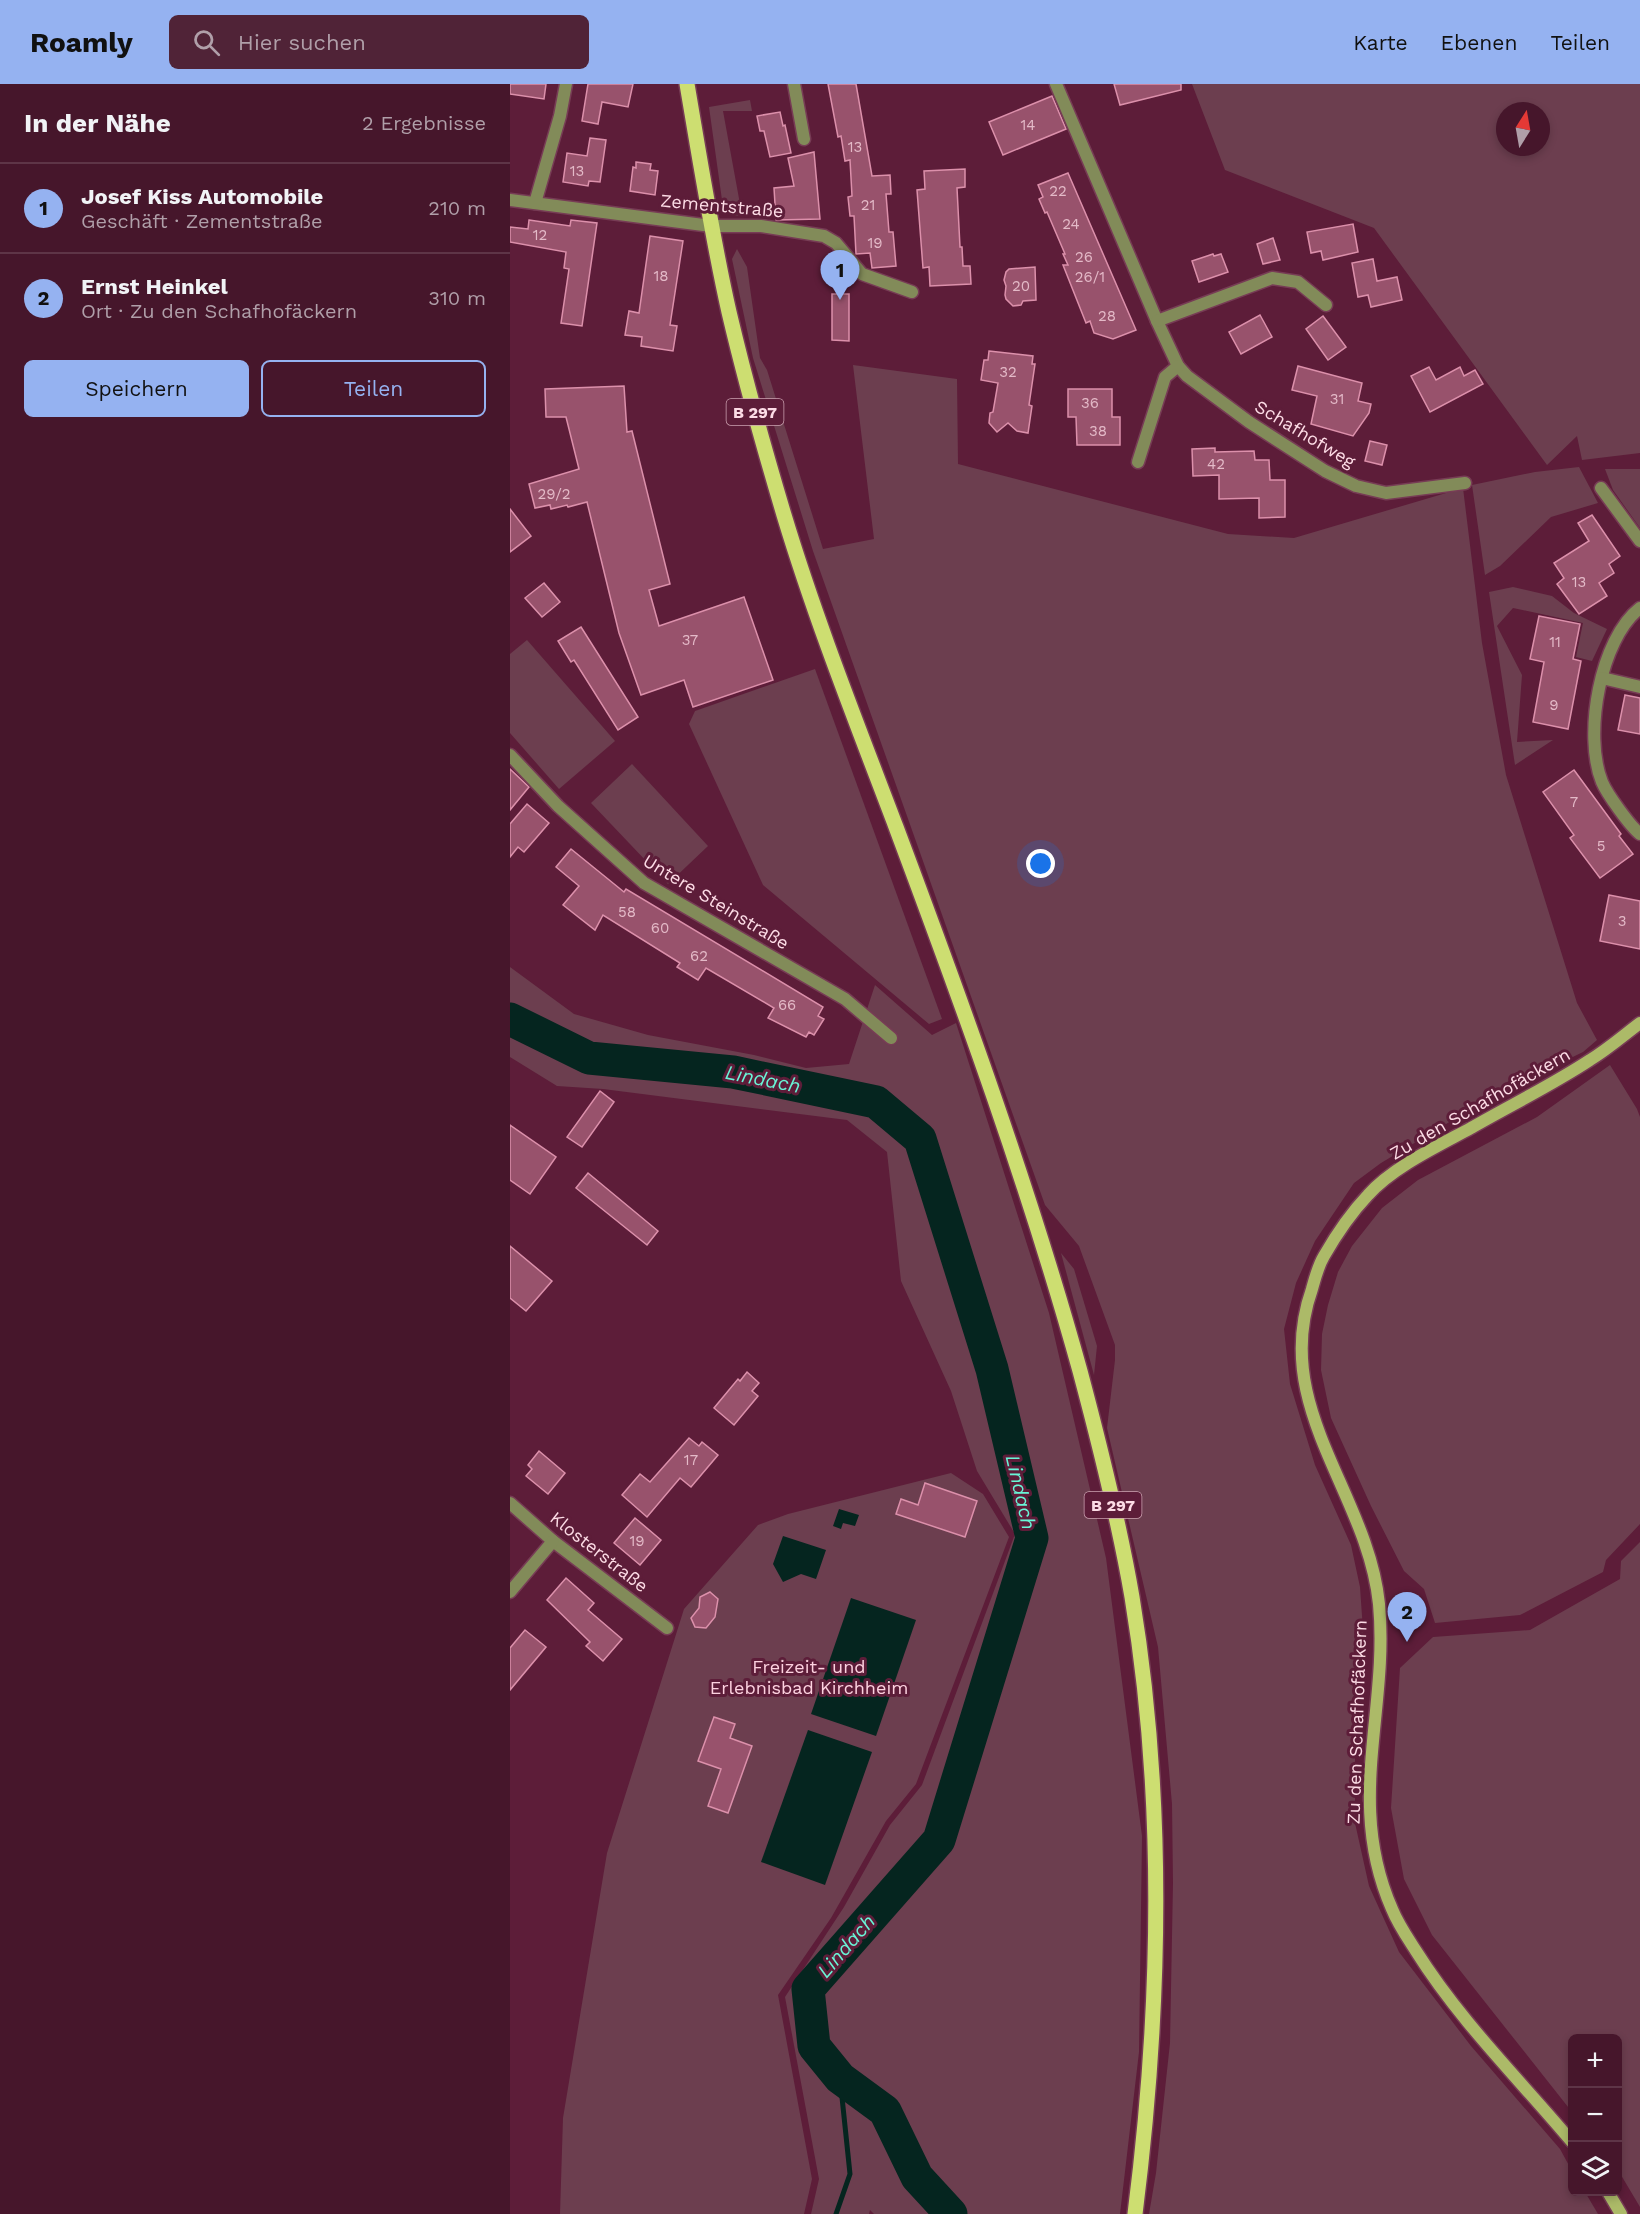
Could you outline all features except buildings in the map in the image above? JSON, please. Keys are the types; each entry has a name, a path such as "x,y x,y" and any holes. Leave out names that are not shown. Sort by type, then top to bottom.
{"main road":[{"name":"B 297","path":"687,84 711,226 743,369 784,516 842,684 966,1018 1036,1221 1092,1414 1114,1511 1135,1619 1149,1721 1155,1802 1154,2031 1136,2214"}],"street":[{"path":"535,203 560,116 566,84"},
{"path":"794,84 804,139"},
{"name":"Schafhofweg","path":"1056,84 1157,321 1178,366 1187,376 1249,422 1325,471 1356,486 1386,492 1465,483"},
{"name":"Zementstraße","path":"510,200 711,226 761,226 824,236 836,243 862,274 912,292"},
{"path":"1157,321 1272,278 1298,282 1326,306"},
{"path":"1138,462 1165,377 1178,366"},
{"path":"1601,488 1640,541"},
{"path":"1640,608 1630,616 1615,641 1602,678 1597,705 1595,757 1602,783 1640,834"},
{"path":"1602,678 1640,687"},
{"name":"Untere Steinstraße","path":"510,755 558,806 644,883 845,999 891,1038"},
{"name":"Zu den Schafhofäckern","path":"1568,2137 1471,2028 1429,1972 1392,1912 1381,1880 1372,1847 1368,1804 1380,1661 1378,1604 1372,1565 1311,1413 1303,1371 1302,1334 1305,1313 1322,1259 1369,1193 1407,1164 1591,1060 1640,1023"},
{"name":"Klosterstraße","path":"510,1503 553,1541 667,1628"},
{"path":"510,1592 553,1541"},
{"path":"1610,2196 1621,2214"}],"green space":[{"path":"1192,84 1640,84 1640,453 1582,460 1577,436 1547,465 1374,228 1225,170"},
{"path":"750,100 752,111 723,111 740,204 748,214 746,217 727,214 722,200 709,107"},
{"path":"737,249 747,267 760,358 767,370 823,549 874,539 853,365 957,379 958,464 1228,534 1294,538 1463,488 1482,643 1506,775 1577,1003 1597,1040 1583,1052 1491,1097 1381,1163 1354,1183 1315,1241 1296,1283 1284,1329 1290,1384 1315,1465 1351,1545 1360,1587 1365,1659 1355,1735 1355,1823 1369,1886 1399,1952 1471,2046 1560,2149 1568,2164 1568,2196 1587,2196 1598,2214 1149,2214 1156,2173 1170,2043 1172,1804 1158,1647 1107,1428 1115,1345 1079,1246 1045,1205 813,551 753,358 732,259"},
{"path":"1579,467 1598,503 1551,517 1500,566 1485,575 1472,485 1535,472"},
{"path":"1605,469 1640,469 1640,528 1613,490"},
{"path":"1513,587 1552,596 1574,613 1607,629 1592,661 1576,657 1583,623 1513,608 1497,626 1522,675 1517,742 1553,740 1515,765 1489,592"},
{"path":"527,640 615,741 559,789 510,733 510,654"},
{"path":"815,669 942,1019 929,1024 763,885 689,724 695,711"},
{"path":"632,764 708,846 668,884 591,803"},
{"path":"510,967 574,1014 648,1035 754,1055 806,1068 849,1064 875,985 932,1035 956,1023 1049,1313 1106,1558 1142,1836 1139,2052 1120,2214 874,2214 870,2210 869,2214 811,2214 819,2179 785,1997 844,1907 890,1825 922,1785 1015,1534 977,1471 951,1391 901,1281 887,1152 847,1120 603,1089 557,1086 510,1057"},
{"path":"1610,1065 1640,1117 1640,1524 1606,1560 1603,1572 1520,1615 1435,1623 1424,1589 1404,1571 1331,1418 1321,1370 1322,1334 1338,1272 1352,1246 1382,1208 1418,1180 1537,1117"},
{"path":"1061,1253 1074,1269 1097,1346 1094,1375"},
{"name":"Freizeit- und Erlebnisbad Kirchheim","path":"951,1473 983,1494 1009,1537 916,1784 886,1821 831,1918 778,1995 812,2179 804,2214 560,2214 563,2118 607,1853 684,1609 758,1525 788,1514"},
{"path":"1640,1542 1640,2207 1622,2177 1622,2034 1568,2034 1568,2107 1432,1935 1404,1879 1391,1808 1400,1668 1433,1637 1530,1630 1620,1579 1621,1561"}],"shaded area":[{"path":"839,1509 859,1515 855,1526 843,1523 841,1529 833,1526"},
{"path":"783,1536 826,1550 816,1579 801,1574 783,1582 773,1564"},
{"path":"851,1598 916,1620 876,1736 811,1714"},
{"path":"808,1730 872,1752 825,1885 761,1862"}],"waterway":[{"name":"Lindach","path":"510,1019 589,1058 733,1072 876,1102 920,1139 992,1369 1032,1538 939,1840 808,1989 814,2046 840,2078 885,2111 917,2177 951,2214"},
{"path":"836,2214 850,2174 840,2078"}],"place":[{"name":"Josef Kiss Automobile","path":"840,300"},
{"name":"Ernst Heinkel","path":"1407,1642"}]}
